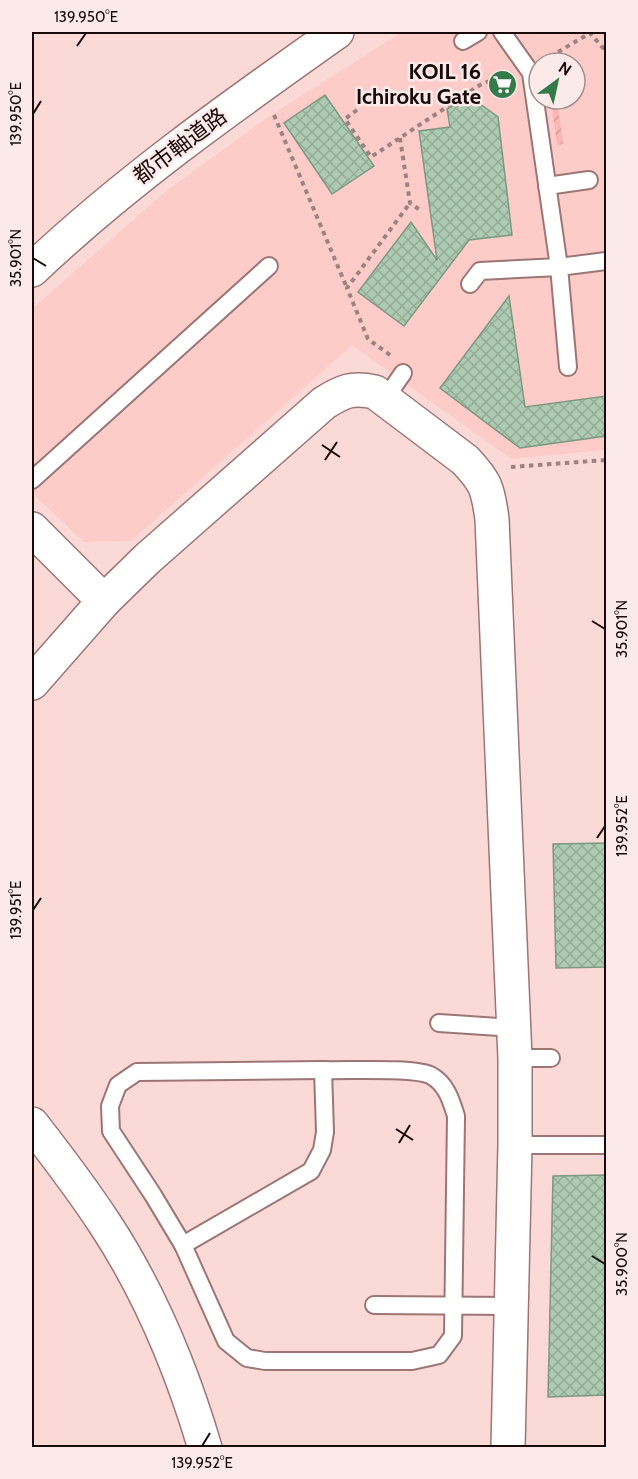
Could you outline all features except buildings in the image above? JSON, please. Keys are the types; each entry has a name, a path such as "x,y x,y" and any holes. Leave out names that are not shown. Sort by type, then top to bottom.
{"street":[{"name":"都市軸道路","path":"32,270 71,232 179,144 337,32"},
{"path":"32,683 104,601 147,559 324,403 340,393 357,388 375,392 394,386 478,473 488,489 492,519 515,1043 508,1448"},
{"path":"32,528 104,601"},
{"path":"32,1124 105,1225 138,1282 167,1342 197,1420 205,1448"}],"lane":[{"path":"463,41 478,32"},
{"path":"502,32 531,74 559,267 568,367"},
{"path":"547,186 589,180"},
{"path":"470,284 480,271 559,267 606,261"},
{"path":"32,480 269,266"},
{"path":"439,1023 515,1043 551,1058"},
{"path":"183,1245 311,1172 322,1150 325,1132 323,1070"},
{"path":"410,1071 430,1075 449,1093 456,1116 453,1336 439,1355 412,1361 266,1361 247,1358 226,1341 183,1245 111,1131 110,1106 118,1085 137,1072 410,1071"},
{"path":"515,1145 606,1145"},
{"path":"374,1305 511,1306"}],"path":[{"path":"560,51 591,32 603,48 606,48"},
{"path":"357,110 345,118 371,157 480,85 499,77"},
{"path":"278,123 368,339 390,355"},
{"path":"347,288 410,203 400,138"},
{"path":"410,203 420,210"},
{"path":"505,467 606,460"}],"shaded area":[{"path":"402,32 606,32 606,450 511,459 352,345 131,541 84,542 32,493 32,309 165,192 268,117"},
{"path":"553,111 559,111 563,144 557,145"}],"place":[{"name":"KOIL 16 Ichiroku Gate","path":"502,84"}]}
